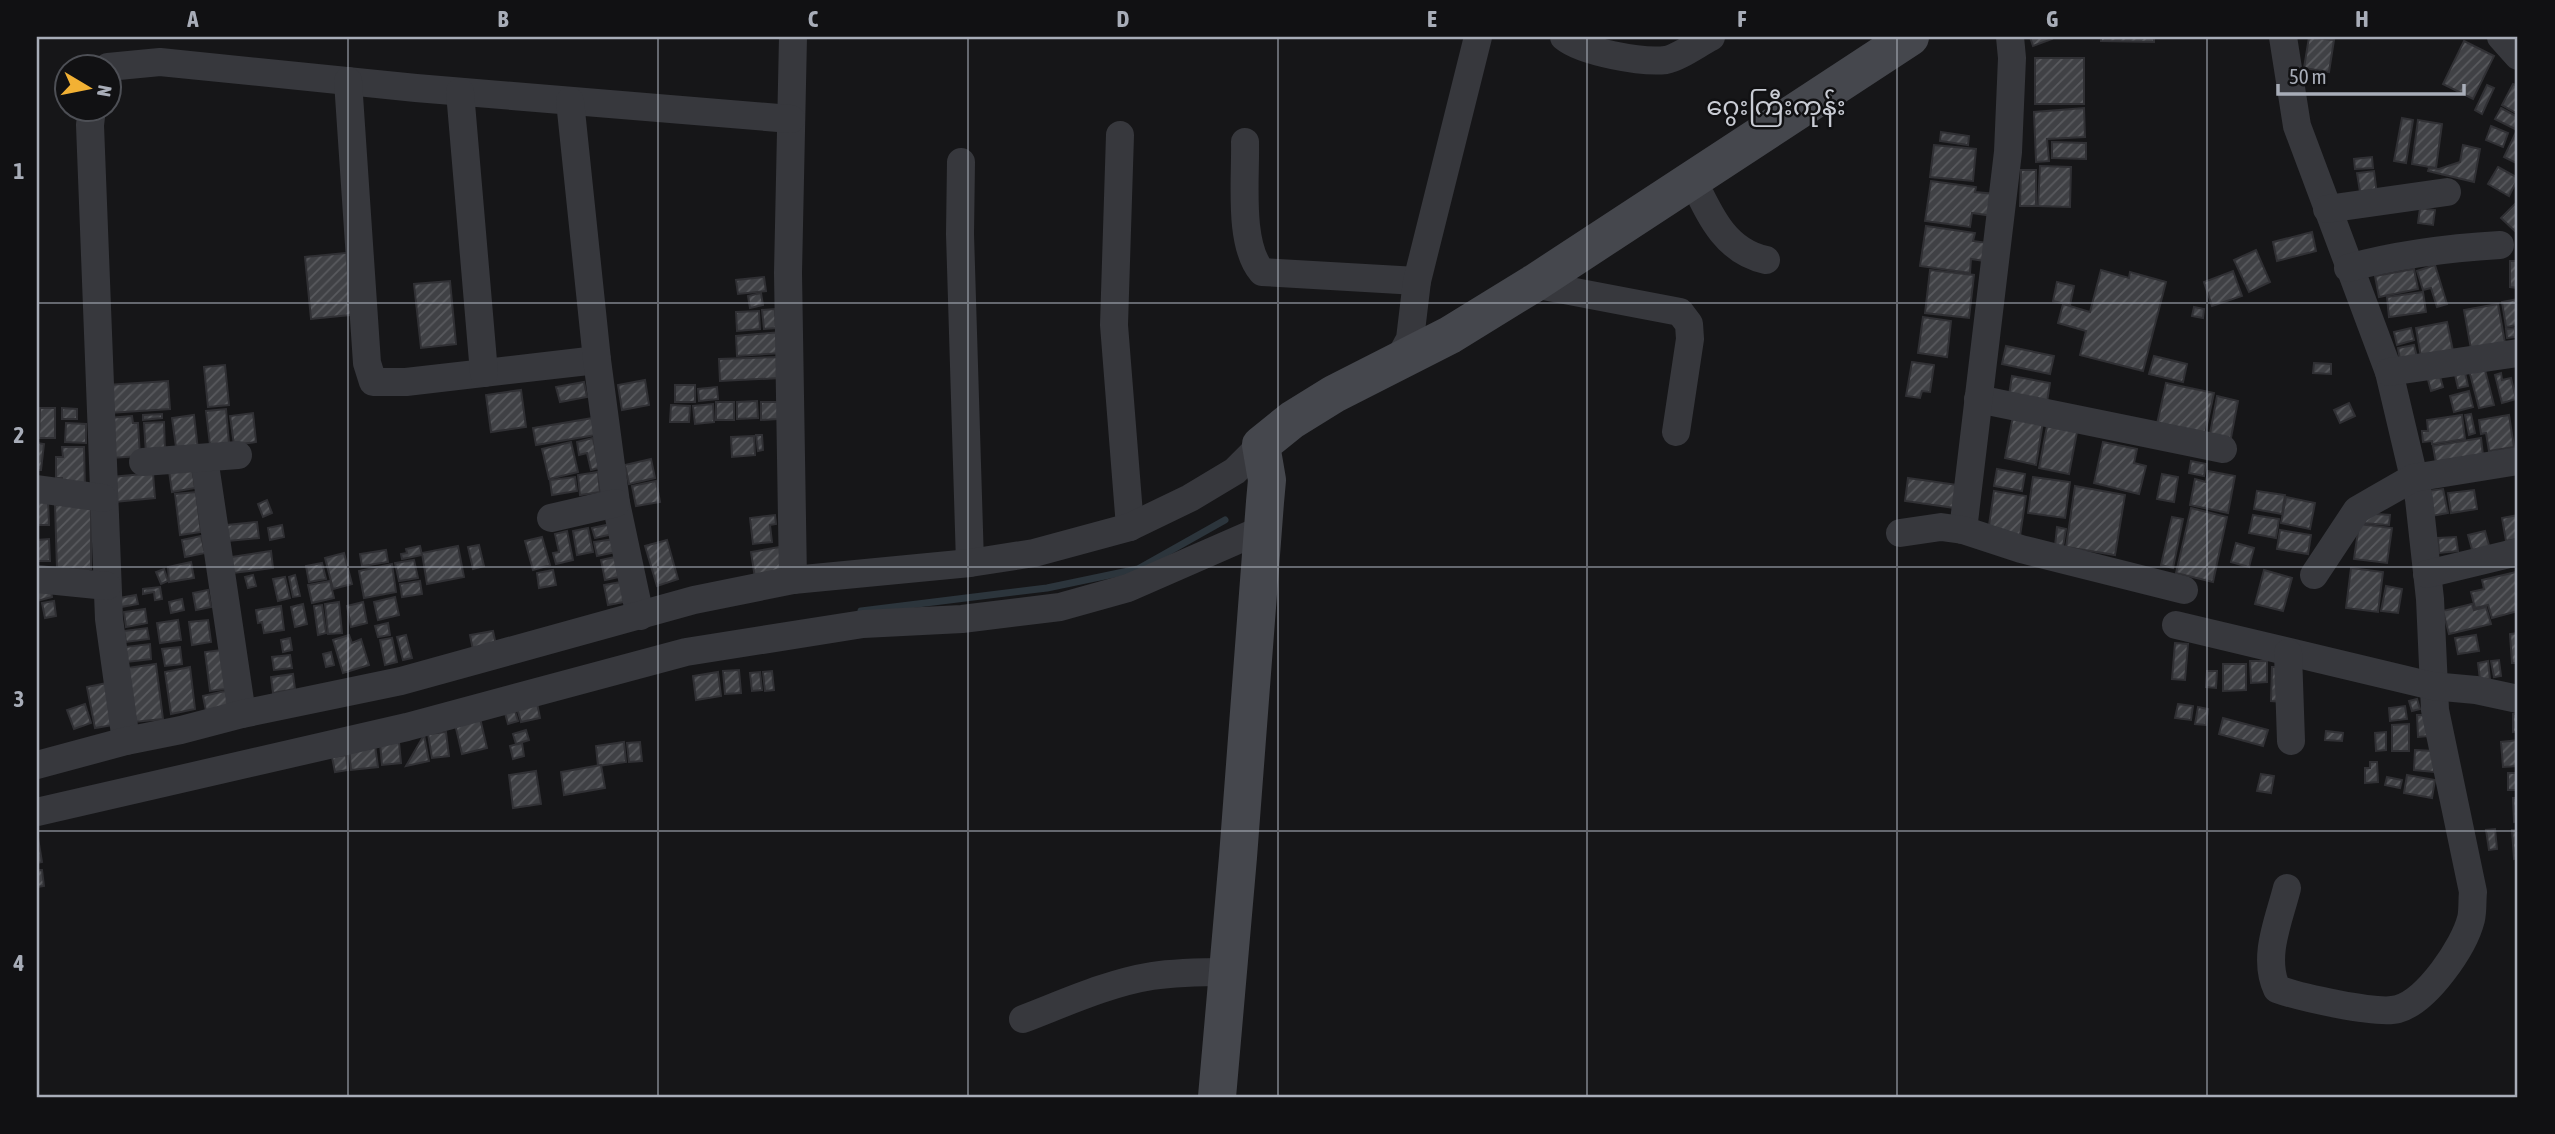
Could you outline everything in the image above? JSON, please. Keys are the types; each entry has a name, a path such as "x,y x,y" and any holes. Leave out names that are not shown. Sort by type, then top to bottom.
{"street":[{"path":"793,37 788,273 793,580"},
{"path":"1398,361 1410,339 1418,281 1478,37"},
{"path":"1564,37 1572,43 1621,57 1668,60 1711,37"},
{"path":"37,765 242,713 401,681 694,600 793,580 1034,554 1130,527 1190,498 1234,471 1292,421 1334,394 1450,335 1533,284 1910,37"},
{"path":"1963,530 2008,152 2012,58 2010,37"},
{"path":"2283,37 2297,126 2389,372 2418,499 2427,574 2435,710 2473,892 2471,919 2459,948 2437,978 2407,1005 2398,1010 2385,1011 2294,995 2277,989 2271,977 2270,956 2287,888"},
{"path":"2501,37 2518,56"},
{"path":"122,66 160,62 460,92 791,119"},
{"path":"348,81 367,363 373,382 406,382 597,360"},
{"path":"460,92 484,373"},
{"path":"570,100 597,360 616,503 640,616"},
{"path":"90,122 108,619 126,741"},
{"path":"1120,135 1114,325 1130,527"},
{"path":"1245,142 1247,229 1254,261 1262,272 1418,281"},
{"path":"961,162 960,234 970,563"},
{"path":"1692,178 1713,223 1731,243 1754,258 1766,260"},
{"path":"2327,209 2447,192"},
{"path":"2348,268 2390,257 2500,244"},
{"path":"1533,284 1679,312 1689,324 1690,338 1676,432"},
{"path":"2389,372 2518,353"},
{"path":"1978,399 2224,449"},
{"path":"1217,1097 1267,480 1261,445"},
{"path":"143,462 238,456"},
{"path":"204,458 242,713"},
{"path":"2314,575 2357,510 2413,478 2518,461"},
{"path":"37,489 103,498"},
{"path":"551,519 616,503"},
{"path":"1900,533 1941,527 1963,530 2021,549 2184,590"},
{"path":"37,812 407,727 686,652 863,624 962,619 1060,607 1128,588 1263,529"},
{"path":"2427,574 2518,552"},
{"path":"37,579 107,586"},
{"path":"2176,625 2432,685 2518,699"},
{"path":"2288,653 2291,741"},
{"path":"1023,1018 1108,987 1150,976 1188,971 1228,972"}],"building":[{"path":"2030,37 2051,37 2052,39 2033,46"},
{"path":"2101,37 2154,37 2154,42 2101,41"},
{"path":"2309,37 2334,40 2329,72 2304,68"},
{"path":"2464,41 2494,56 2473,99 2443,84"},
{"path":"2035,58 2084,58 2084,104 2035,104"},
{"path":"2513,84 2518,86 2518,114 2502,105"},
{"path":"2487,85 2494,88 2482,114 2475,110"},
{"path":"2084,108 2085,137 2047,139 2049,161 2036,162 2034,112"},
{"path":"2501,108 2518,117 2515,129 2495,119"},
{"path":"2402,118 2413,120 2406,163 2394,161"},
{"path":"2418,120 2442,124 2436,168 2412,164"},
{"path":"2491,126 2508,133 2503,147 2486,140"},
{"path":"1941,132 1969,136 1968,145 1940,141"},
{"path":"2516,132 2518,133 2518,164 2504,157"},
{"path":"2052,142 2086,143 2086,159 2052,158"},
{"path":"1934,145 1976,149 1973,181 1930,177"},
{"path":"2463,145 2480,149 2474,182 2428,171 2429,168 2439,169 2460,162"},
{"path":"2372,157 2373,168 2355,169 2354,159"},
{"path":"2040,166 2071,167 2070,207 2038,206"},
{"path":"2498,167 2518,178 2509,196 2488,184"},
{"path":"2021,170 2036,170 2036,206 2020,206"},
{"path":"2374,171 2377,195 2361,198 2357,173"},
{"path":"1931,181 1976,187 1975,192 1996,194 1993,216 1972,213 1970,227 1925,221"},
{"path":"2515,204 2518,207 2518,234 2501,218"},
{"path":"2420,208 2435,210 2433,225 2418,223"},
{"path":"1926,226 1975,233 1973,241 1988,243 1985,261 1971,259 1970,273 1920,266"},
{"path":"2312,232 2316,251 2277,261 2273,242"},
{"path":"2256,250 2270,282 2249,292 2234,260"},
{"path":"355,252 360,314 311,319 305,257"},
{"path":"2510,261 2518,261 2518,288 2510,287"},
{"path":"2435,265 2447,304 2437,307 2431,288 2423,290 2417,271"},
{"path":"2414,269 2418,289 2379,297 2375,276"},
{"path":"1930,270 1974,275 1969,318 1925,313"},
{"path":"2101,270 2129,278 2130,272 2166,282 2143,371 2080,355 2086,331 2058,323 2063,304 2090,312"},
{"path":"2233,271 2242,296 2212,306 2204,282"},
{"path":"764,277 766,291 738,294 736,280"},
{"path":"450,281 456,344 421,348 414,284"},
{"path":"2057,282 2074,286 2070,305 2053,301"},
{"path":"2423,292 2426,312 2389,317 2387,297"},
{"path":"761,293 763,305 750,308 748,296"},
{"path":"2518,299 2518,325 2506,327 2502,302"},
{"path":"2498,304 2505,343 2471,349 2464,310"},
{"path":"2194,307 2204,309 2203,318 2192,316"},
{"path":"775,309 776,328 764,329 762,310"},
{"path":"759,311 760,329 737,331 736,312"},
{"path":"1923,317 1951,321 1947,357 1918,353"},
{"path":"2447,322 2453,351 2421,357 2416,328"},
{"path":"2411,328 2414,340 2397,345 2394,332"},
{"path":"2515,328 2515,337 2507,338 2506,329"},
{"path":"781,332 783,353 737,356 736,336"},
{"path":"2414,345 2417,357 2400,360 2398,348"},
{"path":"2006,346 2054,356 2050,374 2002,364"},
{"path":"2154,356 2187,364 2183,382 2149,374"},
{"path":"779,357 780,378 720,381 719,359"},
{"path":"1912,362 1934,365 1930,392 1922,391 1920,398 1906,396"},
{"path":"2314,363 2331,364 2331,374 2313,373"},
{"path":"225,365 229,405 208,407 204,367"},
{"path":"2484,366 2494,405 2479,408 2469,370"},
{"path":"2464,368 2468,386 2458,388 2454,370"},
{"path":"2439,373 2443,387 2431,391 2427,376"},
{"path":"2501,373 2502,380 2511,378 2516,399 2502,403 2495,375"},
{"path":"2012,376 2050,383 2047,402 2009,395"},
{"path":"645,380 649,405 622,410 618,385"},
{"path":"168,381 170,409 109,413 107,385"},
{"path":"584,382 587,397 560,402 556,387"},
{"path":"2166,383 2214,393 2205,434 2157,424"},
{"path":"675,385 695,385 695,402 675,402"},
{"path":"717,387 718,399 699,401 698,389"},
{"path":"521,390 526,427 491,432 486,395"},
{"path":"2469,391 2473,407 2454,412 2450,396"},
{"path":"2217,396 2238,401 2230,443 2209,439"},
{"path":"757,401 758,418 737,419 737,402"},
{"path":"716,402 734,402 734,420 716,420"},
{"path":"761,402 778,402 778,419 761,420"},
{"path":"2349,403 2355,416 2340,423 2334,410"},
{"path":"713,404 714,422 695,424 693,406"},
{"path":"671,405 690,406 689,422 670,422"},
{"path":"40,408 55,408 55,438 39,438"},
{"path":"62,408 77,409 77,419 62,419"},
{"path":"226,409 229,443 210,445 206,411"},
{"path":"253,413 256,442 234,445 230,416"},
{"path":"162,414 162,418 143,420 143,415"},
{"path":"2471,414 2475,433 2469,435 2465,415"},
{"path":"194,415 198,450 176,447 172,418"},
{"path":"2462,415 2465,439 2432,444 2432,441 2423,442 2422,431 2428,431 2427,420"},
{"path":"2509,415 2514,447 2489,451 2486,433 2481,434 2479,420"},
{"path":"132,416 133,423 138,423 140,456 111,458 108,418"},
{"path":"2013,416 2043,422 2036,465 2005,458"},
{"path":"593,418 596,435 536,445 533,428"},
{"path":"164,422 165,452 146,454 144,423"},
{"path":"66,423 86,424 86,443 65,442"},
{"path":"2047,426 2077,432 2069,474 2039,468"},
{"path":"756,435 762,435 763,450 758,451"},
{"path":"754,436 755,455 732,457 731,437"},
{"path":"593,438 599,468 591,470 587,453 579,455 577,442"},
{"path":"2481,438 2483,455 2436,463 2433,446"},
{"path":"571,442 578,472 549,479 542,449"},
{"path":"2103,442 2137,449 2134,463 2146,466 2139,494 2094,483"},
{"path":"37,443 44,444 41,470 37,470"},
{"path":"62,447 84,447 85,489 63,490 62,478 56,478 56,457 63,457"},
{"path":"651,459 655,478 629,484 625,465"},
{"path":"2191,461 2206,464 2204,476 2189,473"},
{"path":"192,467 195,488 172,492 169,471"},
{"path":"1997,469 2025,474 2022,491 1994,486"},
{"path":"2208,471 2235,476 2228,513 2190,505 2195,479 2206,482"},
{"path":"598,472 600,492 580,495 578,475"},
{"path":"153,473 155,498 115,502 112,477"},
{"path":"2162,474 2178,477 2174,502 2157,499"},
{"path":"575,477 577,491 552,495 550,480"},
{"path":"2033,477 2070,482 2065,518 2028,513"},
{"path":"1908,478 1958,485 1955,508 1905,501"},
{"path":"656,481 660,502 636,506 632,486"},
{"path":"2075,486 2125,495 2115,555 2066,547"},
{"path":"2443,489 2448,513 2431,516 2427,491"},
{"path":"2474,490 2477,509 2451,513 2448,493"},
{"path":"1994,491 2026,496 2020,536 1988,532"},
{"path":"2257,491 2285,495 2282,514 2254,509"},
{"path":"196,492 201,532 180,535 175,494"},
{"path":"2286,497 2315,503 2310,529 2281,523"},
{"path":"37,500 48,500 49,525 37,525"},
{"path":"267,500 272,513 263,517 258,504"},
{"path":"91,504 91,569 57,569 55,505"},
{"path":"2191,508 2227,517 2213,582 2176,573"},
{"path":"2362,513 2390,515 2389,525 2361,523"},
{"path":"775,515 776,524 770,525 772,542 753,544 750,518"},
{"path":"2253,515 2279,519 2276,538 2249,533"},
{"path":"2518,515 2518,539 2506,541 2502,518"},
{"path":"2172,517 2183,519 2173,568 2161,565"},
{"path":"257,522 259,538 218,542 217,526"},
{"path":"611,524 613,534 595,538 592,528"},
{"path":"2359,524 2392,528 2387,563 2354,559"},
{"path":"282,525 284,537 270,540 268,528"},
{"path":"2057,527 2066,529 2063,547 2055,546"},
{"path":"588,528 593,552 577,555 573,531"},
{"path":"2280,530 2311,535 2308,554 2277,549"},
{"path":"567,531 573,560 556,564 553,553 559,552 555,534"},
{"path":"2485,531 2490,549 2473,553 2468,535"},
{"path":"201,536 205,553 185,557 182,540"},
{"path":"542,537 550,565 533,570 525,541"},
{"path":"2456,537 2458,551 2439,553 2438,538"},
{"path":"49,539 50,561 37,561 37,540"},
{"path":"614,539 616,552 597,556 594,542"},
{"path":"667,540 678,579 657,586 645,546"},
{"path":"2236,543 2254,548 2249,567 2231,562"},
{"path":"479,545 484,566 473,569 468,547"},
{"path":"420,546 422,555 402,559 401,554 407,553 406,549"},
{"path":"458,546 464,577 427,584 422,553"},
{"path":"780,547 784,574 755,578 751,552"},
{"path":"386,550 388,562 362,566 360,554"},
{"path":"271,551 273,568 233,573 231,557"},
{"path":"344,553 352,584 333,589 325,558"},
{"path":"615,557 619,577 605,580 601,560"},
{"path":"414,560 418,578 399,581 395,563"},
{"path":"191,562 194,578 169,582 168,567"},
{"path":"322,563 326,579 309,582 306,566"},
{"path":"392,564 396,592 364,598 359,571"},
{"path":"2351,568 2383,572 2378,612 2346,608"},
{"path":"164,569 168,581 161,584 156,572"},
{"path":"553,570 556,585 539,588 537,573"},
{"path":"2264,570 2292,578 2283,611 2255,604"},
{"path":"2516,572 2518,611 2492,618 2488,605 2475,608 2471,592 2484,589 2482,580"},
{"path":"253,575 256,586 248,588 245,577"},
{"path":"295,575 300,596 293,597 289,577"},
{"path":"285,577 290,598 278,601 273,579"},
{"path":"330,581 334,598 312,603 308,585"},
{"path":"420,581 422,594 402,597 400,584"},
{"path":"621,582 624,602 608,605 604,585"},
{"path":"2386,586 2402,589 2398,613 2381,611"},
{"path":"50,587 52,597 37,601 37,590"},
{"path":"160,587 162,599 155,600 154,592 143,594 143,589"},
{"path":"208,590 211,607 196,610 193,593"},
{"path":"136,595 138,604 121,607 119,598"},
{"path":"395,597 399,615 378,620 374,602"},
{"path":"182,599 184,610 171,613 169,602"},
{"path":"54,601 56,616 45,618 42,603"},
{"path":"339,602 342,633 328,634 325,604"},
{"path":"363,602 367,623 351,627 347,606"},
{"path":"303,604 307,624 295,627 291,607"},
{"path":"2472,604 2474,610 2486,607 2491,624 2449,634 2443,611"},
{"path":"322,605 326,633 318,635 314,606"},
{"path":"281,606 284,630 264,633 262,622 258,623 256,610"},
{"path":"145,609 147,623 126,627 124,612"},
{"path":"178,620 181,640 160,643 157,623"},
{"path":"208,620 211,642 192,645 189,622"},
{"path":"388,623 390,635 378,637 375,626"},
{"path":"147,628 149,639 126,642 124,631"},
{"path":"493,631 496,645 473,650 470,635"},
{"path":"2518,633 2518,663 2512,663 2510,634"},
{"path":"349,635 352,643 361,639 369,665 343,673 333,640"},
{"path":"406,635 412,658 403,660 397,637"},
{"path":"2476,635 2479,651 2458,654 2455,638"},
{"path":"290,638 292,650 283,652 281,640"},
{"path":"392,638 397,662 385,665 380,640"},
{"path":"2175,643 2188,644 2185,680 2172,679"},
{"path":"150,644 151,659 127,662 125,647"},
{"path":"180,647 182,664 165,666 162,649"},
{"path":"229,649 234,688 210,691 205,652"},
{"path":"331,652 334,665 326,667 323,654"},
{"path":"290,655 292,668 274,670 272,657"},
{"path":"2499,660 2501,676 2494,677 2491,661"},
{"path":"2250,661 2267,661 2267,682 2251,683"},
{"path":"2488,661 2490,679 2480,680 2478,663"},
{"path":"156,664 163,719 134,722 127,668"},
{"path":"2223,664 2246,664 2246,690 2223,691"},
{"path":"190,667 195,709 171,714 165,672"},
{"path":"2272,667 2284,667 2283,702 2271,701"},
{"path":"739,670 741,693 725,694 723,671"},
{"path":"772,671 774,690 765,691 763,672"},
{"path":"2207,671 2217,671 2216,688 2206,687"},
{"path":"718,672 721,696 696,700 693,676"},
{"path":"760,672 762,690 752,691 750,673"},
{"path":"293,674 295,689 273,693 271,677"},
{"path":"112,682 119,724 95,728 87,687"},
{"path":"230,690 233,705 206,711 203,696"},
{"path":"2417,699 2420,709 2412,711 2409,701"},
{"path":"537,703 540,718 521,722 517,708"},
{"path":"85,704 91,723 74,729 67,710"},
{"path":"2178,704 2193,706 2191,720 2175,718"},
{"path":"2405,706 2407,719 2390,721 2389,708"},
{"path":"2198,707 2208,709 2206,725 2195,724"},
{"path":"515,711 518,721 508,724 505,713"},
{"path":"2513,714 2518,714 2518,731 2513,732"},
{"path":"2417,715 2427,715 2428,736 2418,737"},
{"path":"480,718 487,748 462,754 455,724"},
{"path":"2223,718 2268,730 2263,746 2219,734"},
{"path":"2409,724 2409,751 2392,751 2392,725"},
{"path":"526,730 529,740 516,744 513,734"},
{"path":"2326,731 2343,733 2342,741 2325,740"},
{"path":"446,732 449,756 432,758 428,734"},
{"path":"2386,732 2386,750 2376,751 2375,733"},
{"path":"424,735 429,761 406,766"},
{"path":"2518,740 2518,766 2503,767 2501,742"},
{"path":"399,742 401,763 382,765 380,744"},
{"path":"624,742 626,762 598,766 596,746"},
{"path":"640,742 642,761 629,762 627,743"},
{"path":"522,743 524,756 513,759 510,746"},
{"path":"375,745 378,767 351,770 349,747"},
{"path":"2415,750 2435,751 2434,772 2414,770"},
{"path":"346,755 348,770 335,772 332,757"},
{"path":"2370,762 2377,762 2378,782 2365,783 2365,768 2370,768"},
{"path":"601,765 605,788 564,795 561,772"},
{"path":"536,771 541,804 513,808 509,775"},
{"path":"2508,773 2518,773 2518,790 2508,790"},
{"path":"2261,774 2274,776 2271,793 2257,791"},
{"path":"2407,775 2435,780 2432,798 2404,793"},
{"path":"2387,777 2402,780 2400,788 2385,785"},
{"path":"2513,798 2518,798 2518,821 2514,822"},
{"path":"2495,829 2497,849 2489,850 2486,830"},
{"path":"2512,830 2518,830 2518,858 2514,859"},
{"path":"37,832 42,862 37,863"},
{"path":"37,870 42,870 44,886 37,887"}],"waterway":[{"path":"861,611 1047,588 1138,569 1225,520"}],"district":[{"name":"ဂွေးကြီးကုန်း","path":"1776,106"}]}
